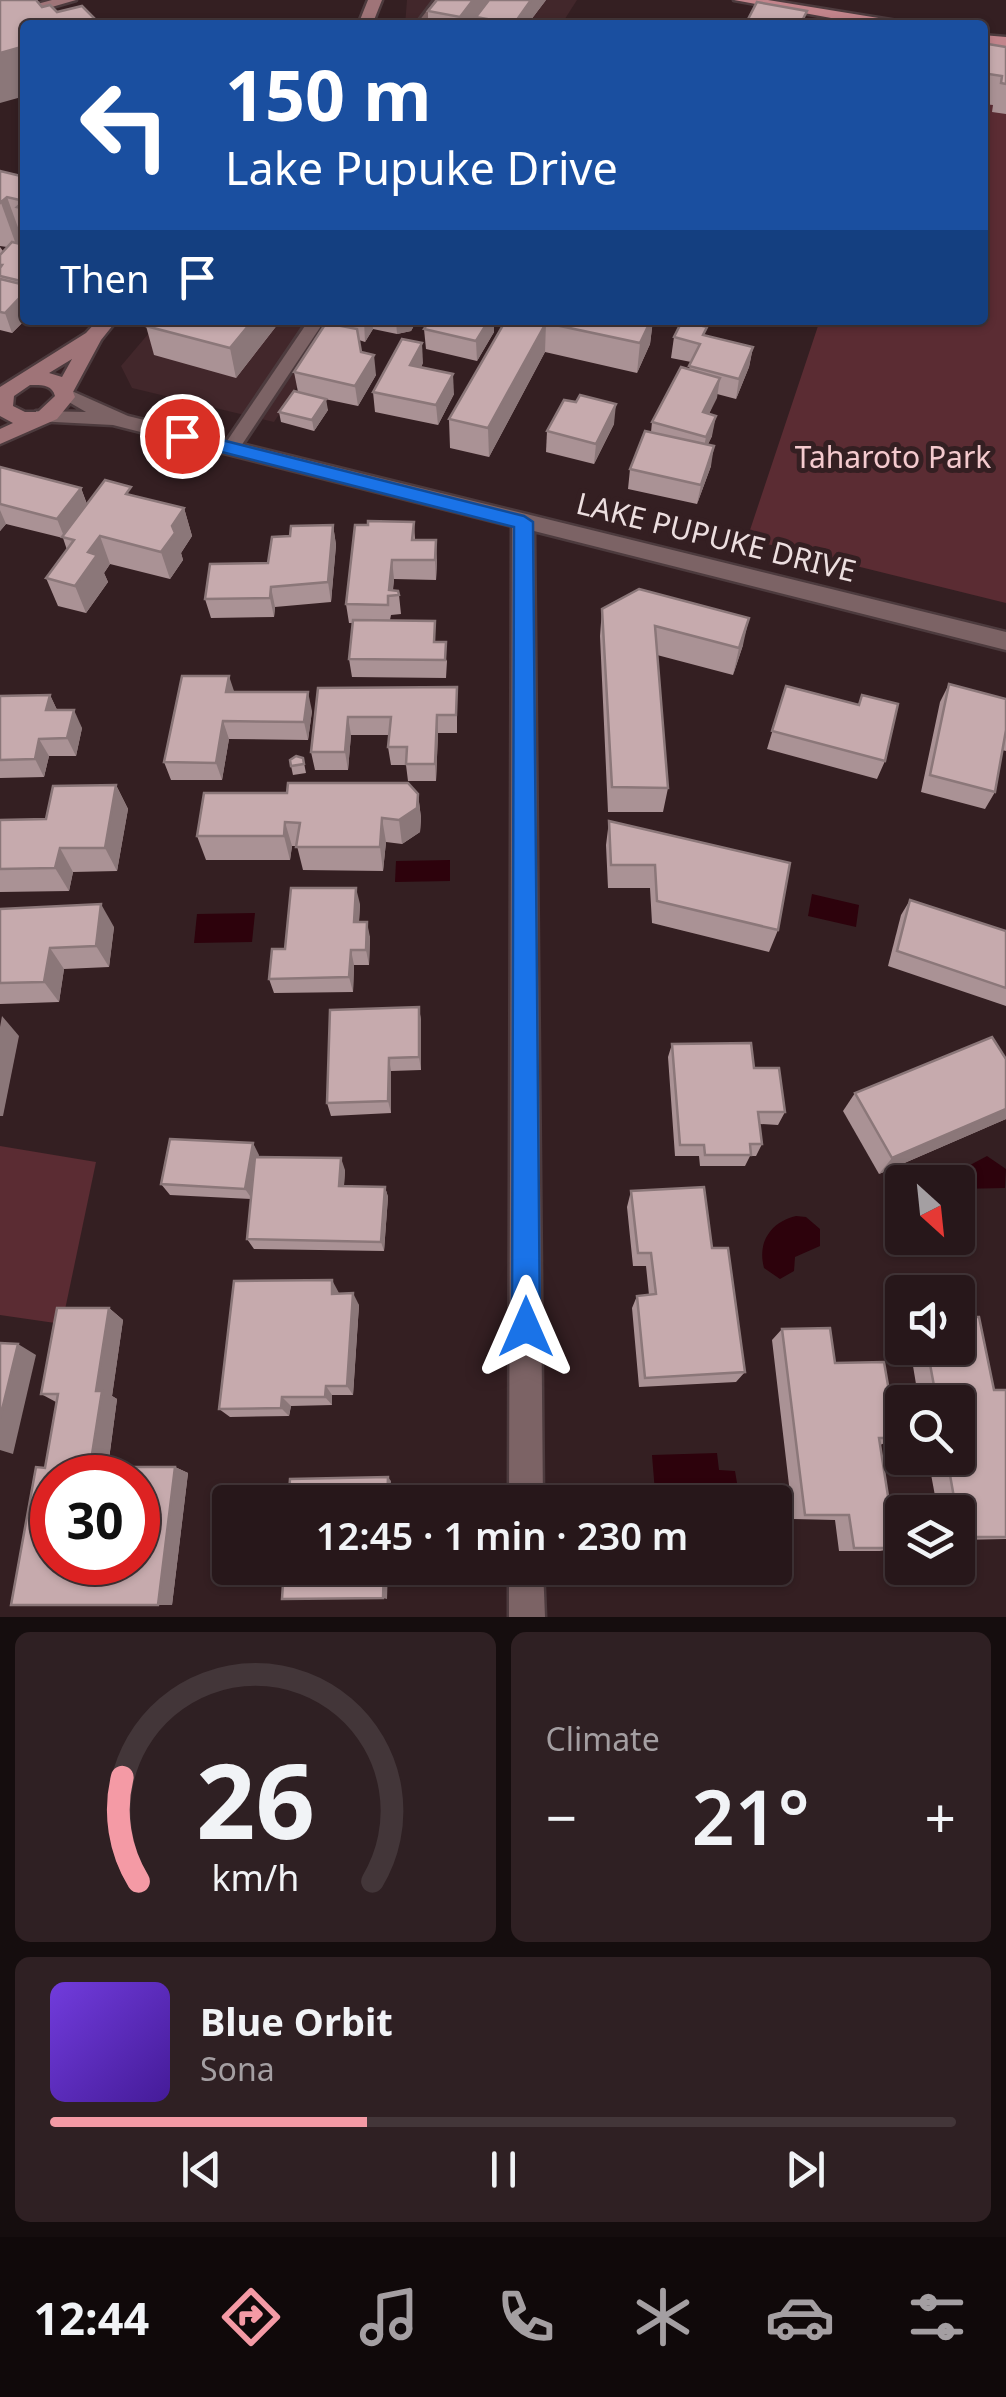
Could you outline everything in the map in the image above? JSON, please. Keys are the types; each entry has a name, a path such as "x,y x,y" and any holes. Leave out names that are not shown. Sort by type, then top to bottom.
{"main road":[{"path":"0,18 69,0"},
{"path":"741,0 862,20"},
{"path":"0,437 60,406 93,337 104,325"},
{"path":"39,417 10,416 1,405 4,393 16,380 93,337"},
{"path":"16,380 56,381 64,393"}],"street":[{"name":"LAKE PUPUKE DRIVE","path":"64,393 122,420 1006,641"},
{"name":"LAKE PUPUKE DRIVE","path":"39,417 122,420"},
{"path":"524,522 526,1485"},
{"path":"526,1585 527,1617"}],"lane":[{"path":"427,20 442,0"},
{"path":"231,448 315,325"}],"shaded area":[{"path":"407,0 577,0 564,20 405,20"},
{"path":"156,325 338,325 274,422 132,388 121,366"},
{"path":"450,860 450,881 395,882 396,861"},
{"path":"812,894 859,905 856,927 808,916"},
{"path":"255,913 252,942 194,943 197,914"},
{"path":"987,1156 1006,1169 1005,1188 975,1189 975,1165 970,1165"},
{"path":"796,1216 806,1217 820,1229 820,1246 795,1257 794,1271 780,1279 764,1268 764,1242 779,1223"},
{"path":"717,1453 719,1470 735,1471 737,1485 654,1485 652,1455"}],"green space":[{"name":"Taharoto Park","path":"988,60 1006,63 1006,603 747,539 818,325 988,325"},
{"path":"0,1146 96,1162 62,1324 0,1315"}],"building":[{"path":"0,0 36,0 42,7 50,5 57,12 82,6 96,20 20,20 20,47 0,53"},
{"path":"437,0 473,0 460,17 428,11"},
{"path":"489,0 531,0 517,20 476,17"},
{"path":"757,2 807,11 802,20 748,20"},
{"path":"988,44 1006,47 1006,84 1001,83 1002,76 988,74"},
{"path":"0,171 20,176 20,200 7,197 0,203"},
{"path":"12,242 20,244 20,281 0,276 0,255"},
{"path":"0,279 20,284 20,297 5,313 0,312"},
{"path":"147,325 249,325 230,348"},
{"path":"325,325 357,329 361,352 374,355 355,386 294,372"},
{"path":"427,325 486,325 476,341 424,329"},
{"path":"503,325 545,325 488,428 449,419"},
{"path":"555,325 649,325 640,343"},
{"path":"680,325 699,325 707,327 703,335 753,347 739,379 689,366 700,344 674,337"},
{"path":"402,339 422,343 410,365 453,374 436,405 373,392"},
{"path":"681,367 720,378 703,412 716,416 706,437 652,422"},
{"path":"294,391 326,399 312,420 279,412"},
{"path":"580,395 616,404 596,444 547,431 564,400 576,402"},
{"path":"645,431 714,446 701,485 630,469"},
{"path":"0,467 81,488 57,519 0,504"},
{"path":"105,480 131,487 126,494 184,508 172,526 175,533 161,552 100,536 88,552 97,555 75,586 46,578 74,540 62,537"},
{"path":"368,521 414,522 412,540 436,540 435,560 392,560 389,590 398,591 399,595 388,596 388,605 346,604 355,525 368,525"},
{"path":"333,525 328,582 271,587 270,598 205,599 210,564 268,563 272,537 290,536 291,526"},
{"path":"639,589 749,618 739,648 655,626 668,788 612,787 602,609"},
{"path":"353,620 435,621 434,642 446,642 445,660 349,659"},
{"path":"182,676 229,676 226,692 308,692 304,722 223,721 216,763 164,762"},
{"path":"949,684 1006,699 1006,730 995,792 930,775"},
{"path":"786,686 859,705 862,695 898,704 885,761 772,731"},
{"path":"457,687 456,715 437,715 435,764 406,764 407,747 388,747 391,717 348,717 345,752 311,752 318,688"},
{"path":"50,695 46,710 74,710 67,738 39,739 35,759 0,760 0,696"},
{"path":"296,756 303,758 304,764 291,766 290,760"},
{"path":"288,783 408,783 418,794 417,808 399,820 382,818 380,847 296,847 300,823 285,822 284,836 197,836 204,793 287,793"},
{"path":"116,785 105,848 60,848 55,868 0,869 0,820 46,819 53,786"},
{"path":"609,821 790,863 778,930 657,901 655,865 611,865"},
{"path":"291,888 356,888 354,922 367,922 366,950 351,950 349,977 269,979 272,949 285,949"},
{"path":"910,900 1006,931 1006,988 897,951"},
{"path":"101,904 96,946 50,948 44,982 0,983 0,909"},
{"path":"419,1007 419,1057 389,1058 388,1101 327,1103 330,1010"},
{"path":"992,1037 1006,1059 1006,1109 892,1158 855,1093"},
{"path":"751,1043 754,1068 779,1068 785,1112 758,1112 762,1144 750,1144 751,1155 705,1155 704,1145 680,1145 672,1044"},
{"path":"170,1139 253,1143 245,1189 161,1184"},
{"path":"255,1157 341,1158 339,1186 385,1187 381,1242 247,1239"},
{"path":"704,1187 712,1248 728,1248 745,1372 645,1378 637,1296 656,1294 651,1253 638,1253 631,1191"},
{"path":"332,1280 332,1294 353,1293 347,1386 326,1386 325,1397 282,1397 281,1408 219,1409 234,1281"},
{"path":"57,1308 109,1308 96,1391 102,1391 92,1455 47,1455 58,1394 41,1394"},
{"path":"975,1317 979,1317 994,1390 1006,1390 1006,1537 975,1537 975,1495 954,1495 950,1475 975,1475 975,1385 934,1385 930,1365 975,1365"},
{"path":"830,1328 835,1363 884,1362 888,1385 885,1438 879,1438 888,1495 885,1548 854,1548 849,1515 805,1515 782,1329"},
{"path":"0,1343 18,1344 0,1418"},
{"path":"160,1467 175,1467 158,1605 11,1605 30,1500 30,1585 160,1585"},
{"path":"388,1477 388,1485 290,1485 290,1479"},
{"path":"283,1585 383,1585 383,1598 282,1599"}],"route":[{"path":"182,436 524,522 526,1327"}]}
